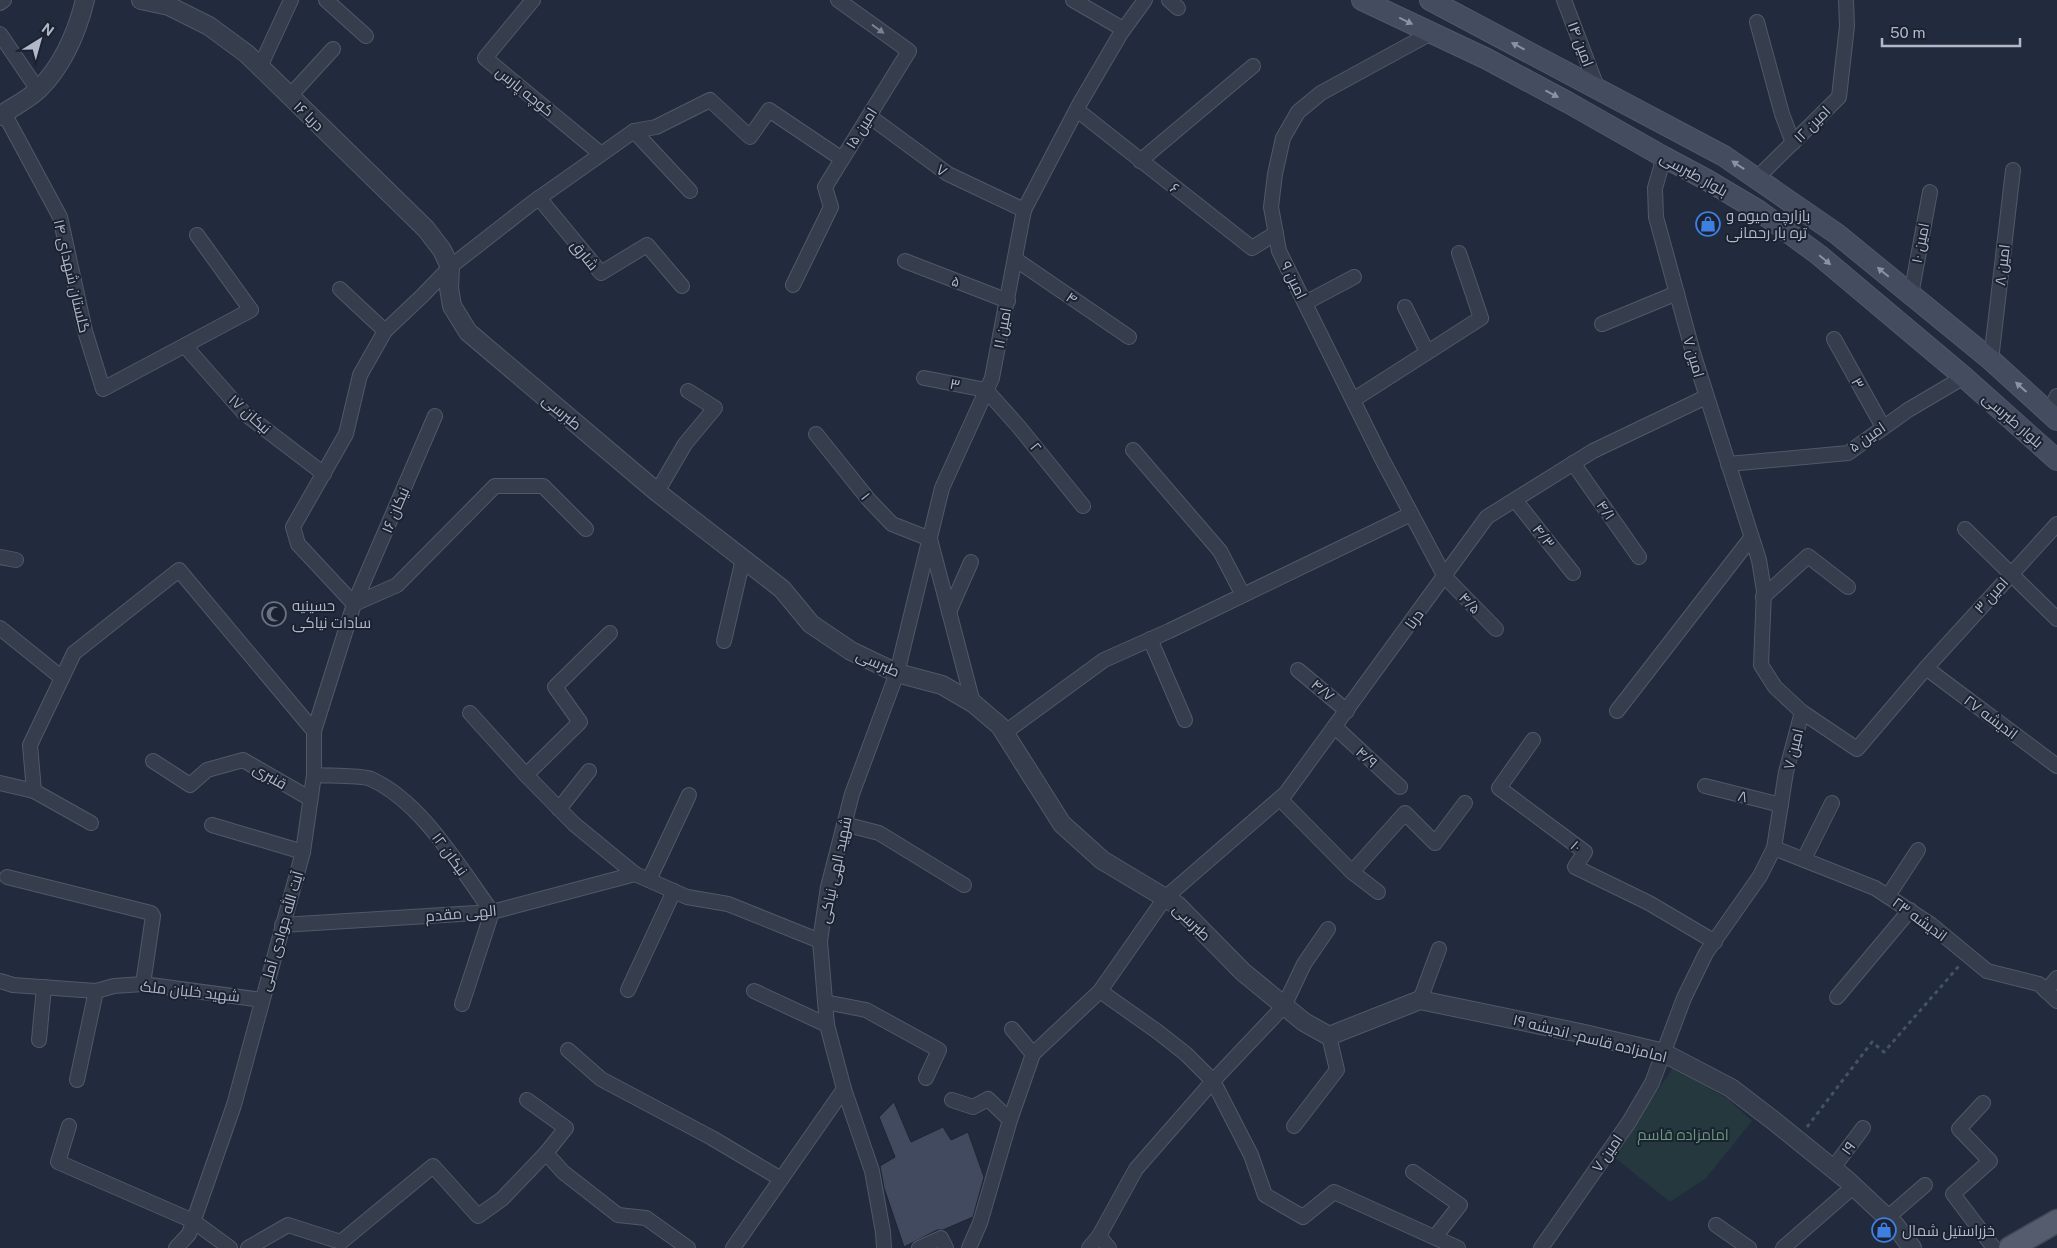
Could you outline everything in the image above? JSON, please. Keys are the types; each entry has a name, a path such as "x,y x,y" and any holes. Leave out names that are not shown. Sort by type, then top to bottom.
{"main road":[{"name":"بلوار طبرسی","path":"1362,0 1487,59 1707,180 1767,217 1819,255 1964,377 2057,460"},
{"name":"بلوار طبرسی","path":"1430,0 1724,156 1837,234 2054,410"},
{"path":"2010,1248 2057,1221"},
{"path":"2040,1248 2057,1237"}],"street":[{"path":"0,3 4,0"},
{"path":"2,115 38,90 64,56 79,26 85,0"},
{"name":"دریا ۱۶","path":"141,0 165,3 209,26 247,54 426,229 442,250 450,266"},
{"path":"260,67 291,0"},
{"path":"326,0 366,36"},
{"name":"کوچه پارس","path":"533,0 485,58 601,154"},
{"name":"امین ۱۵","path":"793,285 831,208 825,187 909,51 838,0"},
{"path":"1073,0 1123,29"},
{"name":"امین ۱۱","path":"897,673 942,488 992,378 1024,210 1123,29 1145,0"},
{"name":"امین ۱۴","path":"1564,0 1597,87"},
{"name":"امین ۱۲","path":"1757,178 1839,97 1847,26 1846,0"},
{"path":"1757,22 1782,114 1793,142"},
{"name":"امین ۹","path":"1431,33 1321,93 1298,112 1284,138 1276,174 1272,208 1279,251 1411,514 1445,577"},
{"path":"0,34 38,90"},
{"path":"289,97 333,49"},
{"path":"1140,160 1252,66"},
{"path":"586,529 543,486 495,486 397,585 354,604 298,544 293,527 346,434 360,375 385,331 450,266 539,198 634,131 656,127 710,100 750,137 769,110 842,159"},
{"name":"۶","path":"1077,110 1252,248 1276,233"},
{"name":"گلستان شهدای ۱۴","path":"2,115 60,217 84,331 104,389 185,346"},
{"name":"۷","path":"869,116 948,174 1024,210"},
{"path":"634,131 690,191"},
{"name":"امین ۷","path":"1541,1248 1629,1122 1652,1083 1684,998 1706,953 1760,876 1774,848 1786,772 1802,712 1775,687 1761,665 1764,590 1759,560 1706,397 1656,216 1655,188 1664,157"},
{"name":"امین ۸","path":"1990,360 2013,170"},
{"name":"امین ۱۰","path":"1910,295 1930,192"},
{"name":"شارق","path":"539,198 601,274 647,245 682,286"},
{"path":"185,346 251,310 198,235"},
{"path":"1353,400 1481,318 1459,253"},
{"name":"۴","path":"1015,259 1129,337"},
{"name":"۵","path":"905,261 1008,301"},
{"name":"طبرسی","path":"450,266 449,288 452,306 468,332 657,492 782,589 811,624 851,651 897,673 942,685 973,703 1000,726 1062,824 1102,860 1176,905 1243,972 1304,1022 1329,1036"},
{"path":"1305,303 1354,277"},
{"path":"340,289 385,331"},
{"path":"1602,324 1677,293"},
{"path":"1405,308 1427,352"},
{"name":"۳","path":"1834,339 1883,427"},
{"name":"نیکان ۱۷","path":"185,346 244,413 324,474"},
{"name":"امین ۵","path":"1728,464 1848,453 1908,410 1964,377"},
{"name":"۳","path":"924,378 986,390"},
{"name":"۲","path":"986,390 1019,427 1083,506"},
{"path":"657,492 685,444 715,408 688,391"},
{"name":"درنا","path":"1033,1054 1100,991 1165,898 1286,793 1487,517 1592,451 1706,397"},
{"name":"نیکان ۱۶","path":"354,604 436,416"},
{"name":"۱","path":"816,434 869,500 892,524 930,539"},
{"path":"1133,450 1220,551 1243,595"},
{"name":"۴/۱","path":"1573,463 1639,557"},
{"name":"۴/۳","path":"1515,500 1573,573"},
{"path":"1004,733 1104,660 1411,514"},
{"name":"امین ۳","path":"1802,712 1857,749 1926,668 2057,524"},
{"path":"1965,529 2057,619"},
{"path":"1617,711 1752,538"},
{"path":"930,539 973,703"},
{"path":"1763,597 1808,556 1848,587"},
{"path":"0,557 16,560"},
{"path":"724,641 743,559"},
{"path":"949,612 971,562"},
{"path":"34,791 30,745 74,653 178,570 314,731"},
{"name":"۴/۵","path":"1445,577 1496,629"},
{"name":"آیت الله جوادی آملی","path":"176,1248 189,1234 234,1104 303,852 309,798 314,775 314,731 354,604"},
{"path":"0,628 62,678"},
{"path":"526,775 580,722 555,687 610,633"},
{"path":"1150,639 1186,720"},
{"name":"اندیشه ۲۷","path":"1926,668 2057,766"},
{"name":"۴/۷","path":"1298,670 1347,711"},
{"name":"شهید الهی نیاکی","path":"884,1248 872,1171 844,1089 827,1025 820,941 828,887 852,794 897,673"},
{"path":"470,713 526,775 574,824 635,874 688,897 728,904 820,941"},
{"name":"۴/۹","path":"1335,727 1400,787"},
{"name":"۱۰","path":"1533,740 1499,788 1585,852 1575,867 1649,903 1714,942"},
{"name":"قنبری","path":"154,761 190,785 207,770 243,760 309,798"},
{"path":"559,809 589,771"},
{"name":"نیکان ۱۲","path":"314,775 370,778 399,796 425,820 492,912"},
{"path":"0,783 34,791 91,823"},
{"name":"۸","path":"1705,786 1781,805"},
{"path":"649,880 689,795"},
{"path":"1280,799 1352,872 1378,892"},
{"path":"1352,872 1405,813 1435,843 1465,802"},
{"path":"1804,859 1832,803"},
{"path":"844,824 879,833 964,885"},
{"path":"212,825 303,852"},
{"name":"اندیشه ۲۳","path":"1774,848 1875,888 1930,924 1987,970 2039,984 2057,1001"},
{"path":"1888,896 1918,850"},
{"name":"الهی مقدم","path":"282,925 492,912 635,874"},
{"path":"6,877 147,910 151,913 153,916 143,984"},
{"path":"628,990 674,891"},
{"path":"1837,997 1910,910"},
{"path":"462,1004 492,912"},
{"path":"1089,1248 1099,1236 1136,1169 1284,1006 1304,964 1328,929"},
{"path":"1294,1126 1337,1070 1329,1036 1420,1000 1439,949"},
{"path":"2046,991 2057,978"},
{"name":"شهید خلبان ملک","path":"0,981 13,984 96,991 114,986 143,984 262,1000"},
{"path":"39,1040 44,987"},
{"path":"77,1080 96,991"},
{"path":"754,991 827,1025"},
{"path":"1100,991 1186,1054 1213,1082 1251,1155 1265,1195 1304,1217 1334,1192 1458,1248"},
{"name":"امامزاده قاسم - اندیشه ۱۹","path":"1420,1000 1580,1033 1664,1053 1731,1088 1833,1168 1888,1218 1912,1248"},
{"path":"825,1002 866,1010 939,1050 926,1078"},
{"path":"969,1248 980,1223 1010,1120 1033,1054 1012,1029"},
{"path":"568,1050 601,1079 712,1138 781,1179"},
{"path":"737,1247 781,1179 844,1089"},
{"path":"952,1100 972,1107 988,1099 1010,1120"},
{"path":"248,1248 288,1225 341,1242 433,1166 478,1216 502,1199 546,1153 566,1128 527,1100"},
{"path":"1983,1103 1959,1129 1990,1161 1953,1194 1994,1248"},
{"path":"69,1126 58,1162 193,1221 230,1248"},
{"name":"۱۹","path":"1833,1168 1863,1128"},
{"path":"546,1153 563,1172 618,1215 646,1218 688,1248"},
{"path":"1413,1172 1460,1205 1434,1237"},
{"path":"1888,1218 1925,1185"},
{"path":"1783,1248 1854,1186"},
{"path":"1716,1225 1749,1248"},
{"path":"1099,1236 1109,1248"},
{"path":"920,1248 941,1238 946,1248"}],"path":[{"path":"1797,1140 1872,1042 1884,1052 1968,956"}],"green space":[{"name":"امامزاده قاسم","path":"1673,1068 1728,1099 1752,1121 1705,1179 1670,1202 1613,1156"}],"building":[{"path":"894,1102 911,1142 943,1127 951,1140 968,1132 984,1177 973,1217 943,1230 937,1230 904,1247 884,1188 880,1166 895,1157 879,1117"}],"place":[{"name":"بازارچه میوه و تره بار رحمانی","path":"1708,224"},
{"name":"حسینیه سادات نیاکی","path":"274,614"},
{"name":"خزراستیل شمال","path":"1884,1230"}]}
